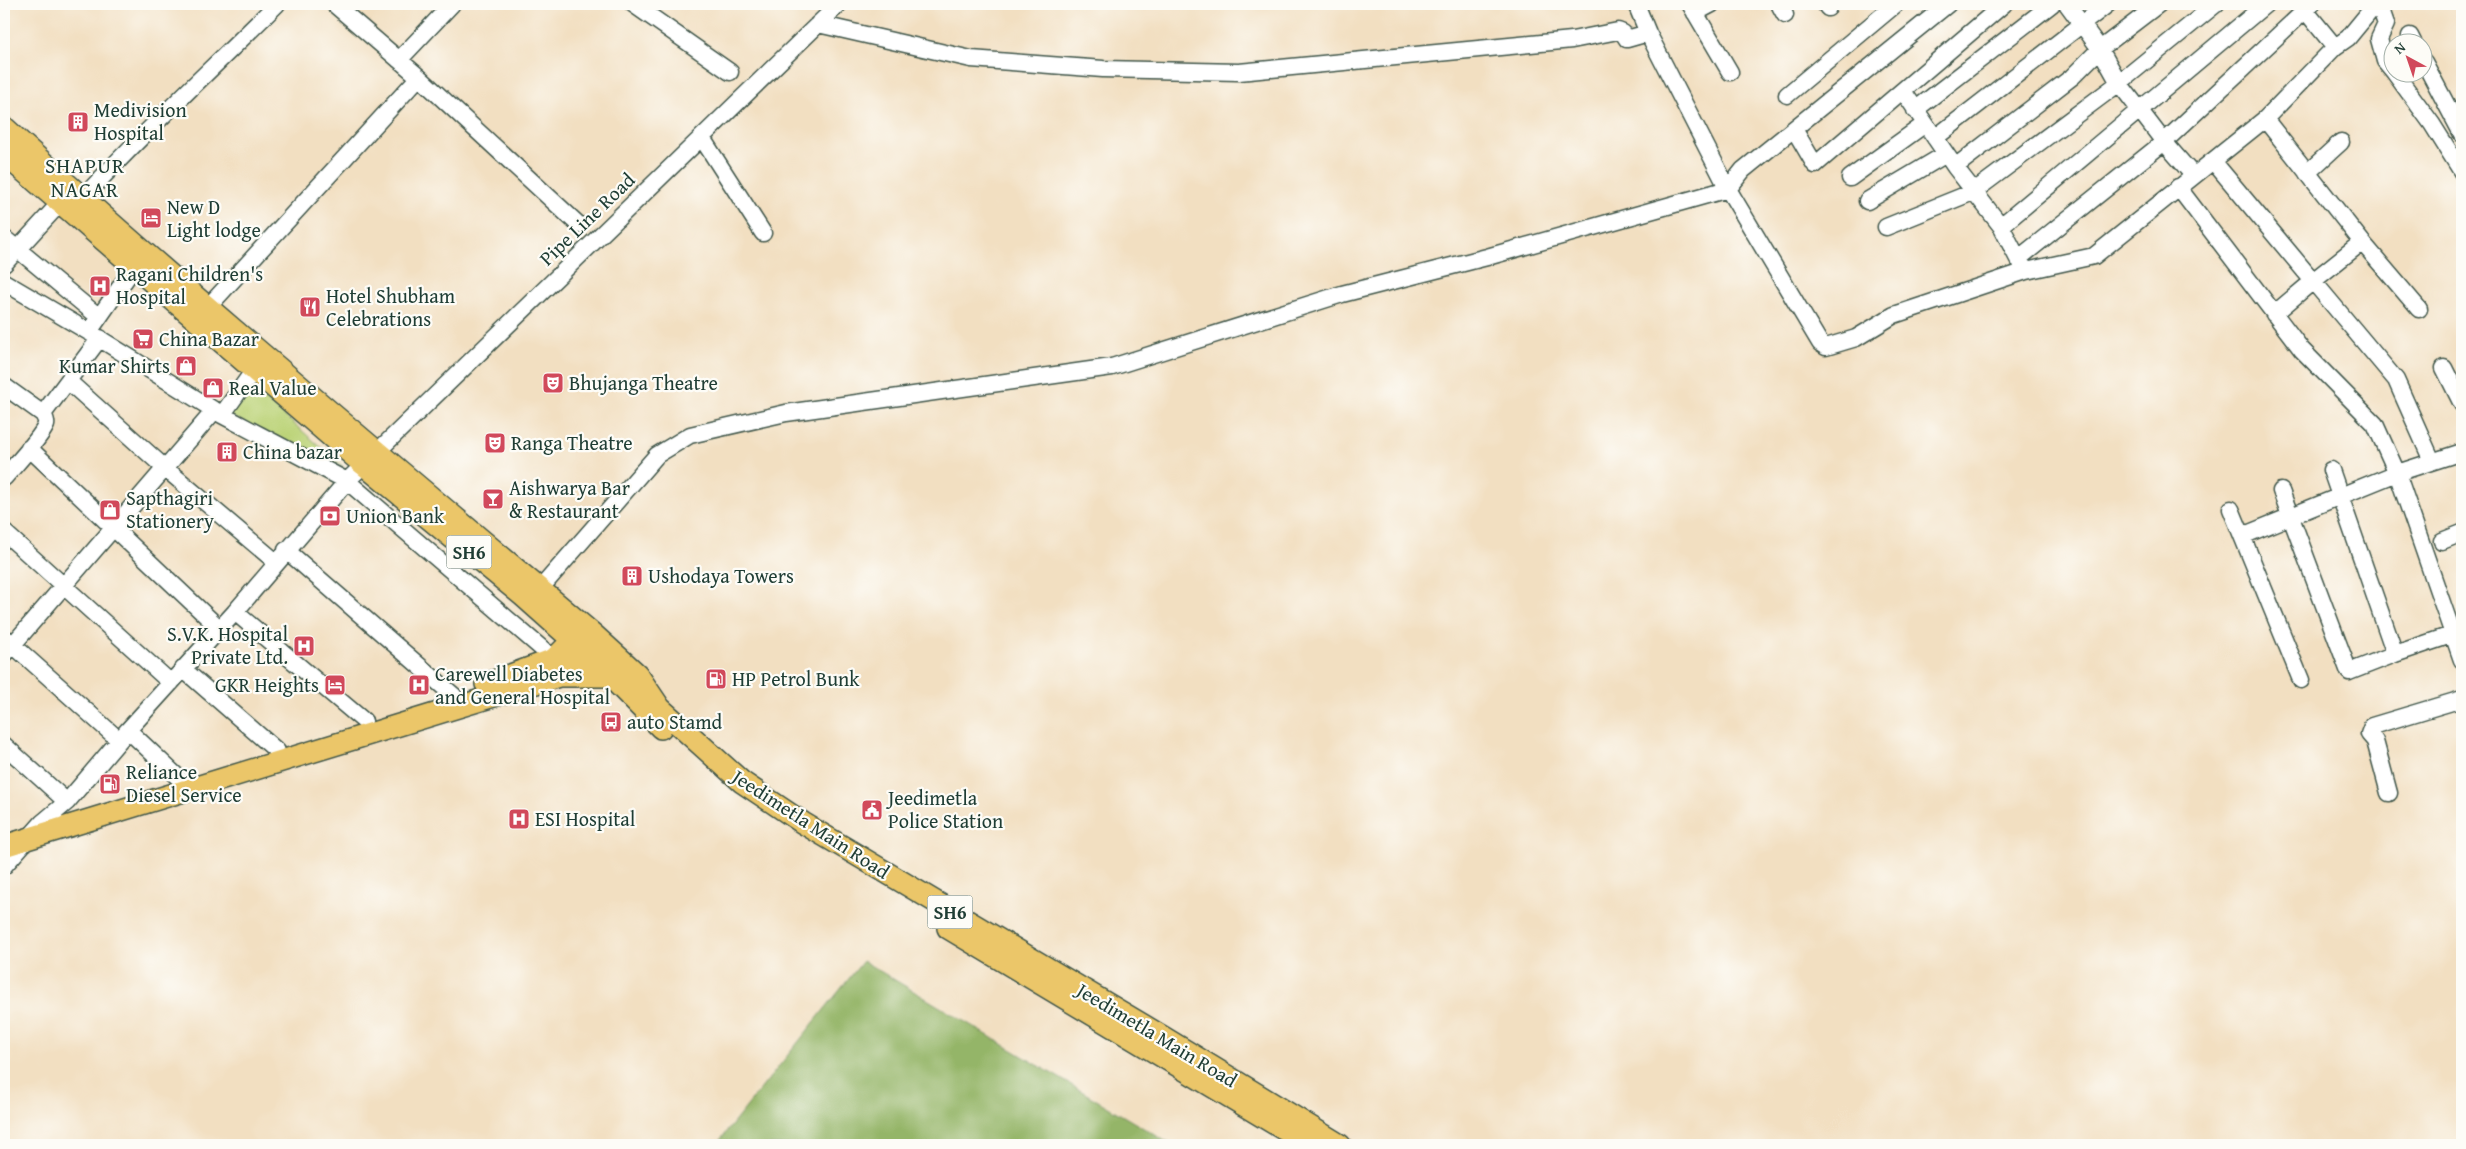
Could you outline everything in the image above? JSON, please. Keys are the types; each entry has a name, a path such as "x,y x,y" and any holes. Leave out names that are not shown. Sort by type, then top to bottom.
{"main road":[{"name":"Jeedimetla Main Road","path":"4,127 10,151 60,202 254,370 370,458 455,519 540,589 637,674 654,702 742,782 872,874 1163,1037 1340,1145"},
{"name":"Jeedimetla Main Road","path":"10,151 82,199 208,307 370,458 583,643 610,676 663,730 733,791 872,874 1310,1145"},
{"path":"455,519 467,540 583,643 654,702"},
{"path":"4,834 36,830 556,668 583,643"},
{"path":"4,846 36,830 184,783 364,721 556,668 610,676"}],"street":[{"path":"82,199 130,146 277,4"},
{"path":"334,4 419,77 579,225"},
{"path":"399,60 452,4"},
{"path":"633,4 730,72"},
{"name":"Pipe Line Road","path":"4,866 36,830 67,802 124,735 235,612 347,481 840,4"},
{"path":"1636,4 1648,33 1728,189 1820,343 1826,347 1856,338 1894,315 2022,265 2094,256 2193,175 2265,120 2338,45 2348,38 2378,4 2386,24 2379,39 2384,57"},
{"path":"1712,4 1693,8 1730,72"},
{"path":"1787,95 1896,4"},
{"path":"540,589 657,455 690,435 786,413 1112,367 1342,294 1487,257 1728,189 1743,170 1948,4"},
{"path":"1794,129 1815,164 2004,4"},
{"path":"1915,110 2052,4"},
{"path":"2067,4 2100,49 2119,83 2164,142 2193,175"},
{"path":"1935,138 2108,4"},
{"path":"1867,201 1950,160 2072,77 2100,49 2159,4"},
{"path":"1886,227 1973,192 2119,83 2216,4"},
{"path":"2001,226 2266,4"},
{"path":"2338,45 2343,33 2367,4"},
{"path":"2022,265 2164,142 2306,6 2338,45"},
{"path":"818,24 971,59 1104,69 1238,72 1572,40 1618,31 1627,39 1648,33"},
{"path":"208,307 419,77"},
{"path":"2434,78 2458,117 2462,134"},
{"path":"2401,82 2432,124 2462,172"},
{"path":"1902,91 1973,192 2001,226 2022,265"},
{"path":"2265,120 2362,242 2419,309"},
{"path":"1850,178 1925,124"},
{"path":"702,138 763,233"},
{"path":"2307,172 2341,142"},
{"path":"2213,161 2396,380 2432,461"},
{"path":"2178,187 2302,350 2375,424 2397,473 2462,660"},
{"path":"4,264 60,202"},
{"path":"4,238 99,317"},
{"path":"2274,314 2362,242"},
{"path":"43,414 68,381 94,335 99,317 134,267"},
{"path":"4,282 94,335 218,413 347,481 556,668"},
{"path":"2444,368 2462,404"},
{"path":"184,783 7,645 64,586 254,370"},
{"path":"68,381 166,469 281,556 454,696"},
{"path":"4,386 43,414 46,419 46,425 4,478"},
{"path":"29,448 219,628"},
{"path":"2242,536 2397,473 2462,452"},
{"path":"2330,470 2341,496 2395,654"},
{"path":"2281,491 2350,672 2454,634"},
{"path":"2231,509 2301,680"},
{"path":"4,532 171,683"},
{"path":"2442,541 2462,533"},
{"path":"235,612 364,721"},
{"path":"183,669 277,751"},
{"path":"2389,793 2375,741 2369,734 2372,726 2462,699"},
{"path":"4,745 67,802"}],"green space":[{"path":"248,384 345,468 226,414"},
{"path":"863,961 1172,1145 716,1145"}],"place":[{"name":"Medivision Hospital","path":"78,122"},
{"name":"New D Light lodge","path":"151,218"},
{"name":"Ragani Children's Hospital","path":"100,286"},
{"name":"Hotel Shubham Celebrations","path":"310,307"},
{"name":"China Bazar","path":"143,339"},
{"name":"Kumar Shirts","path":"186,366"},
{"name":"Bhujanga Theatre","path":"553,383"},
{"name":"Real Value","path":"213,388"},
{"name":"Ranga Theatre","path":"495,443"},
{"name":"China bazar","path":"227,452"},
{"name":"Aishwarya Bar & Restaurant","path":"493,499"},
{"name":"Sapthagiri Stationery","path":"110,510"},
{"name":"Union Bank","path":"330,516"},
{"name":"Ushodaya Towers","path":"632,576"},
{"name":"S.V.K. Hospital Private Ltd.","path":"304,646"},
{"name":"HP Petrol Bunk","path":"716,679"},
{"name":"GKR Heights","path":"335,685"},
{"name":"Carewell Diabetes and General Hospital","path":"419,685"},
{"name":"auto Stamd","path":"611,722"},
{"name":"Reliance Diesel Service","path":"110,784"},
{"name":"Jeedimetla Police Station","path":"872,810"},
{"name":"ESI Hospital","path":"519,819"}],"district":[{"name":"SHAPUR NAGAR","path":"85,178"}]}
